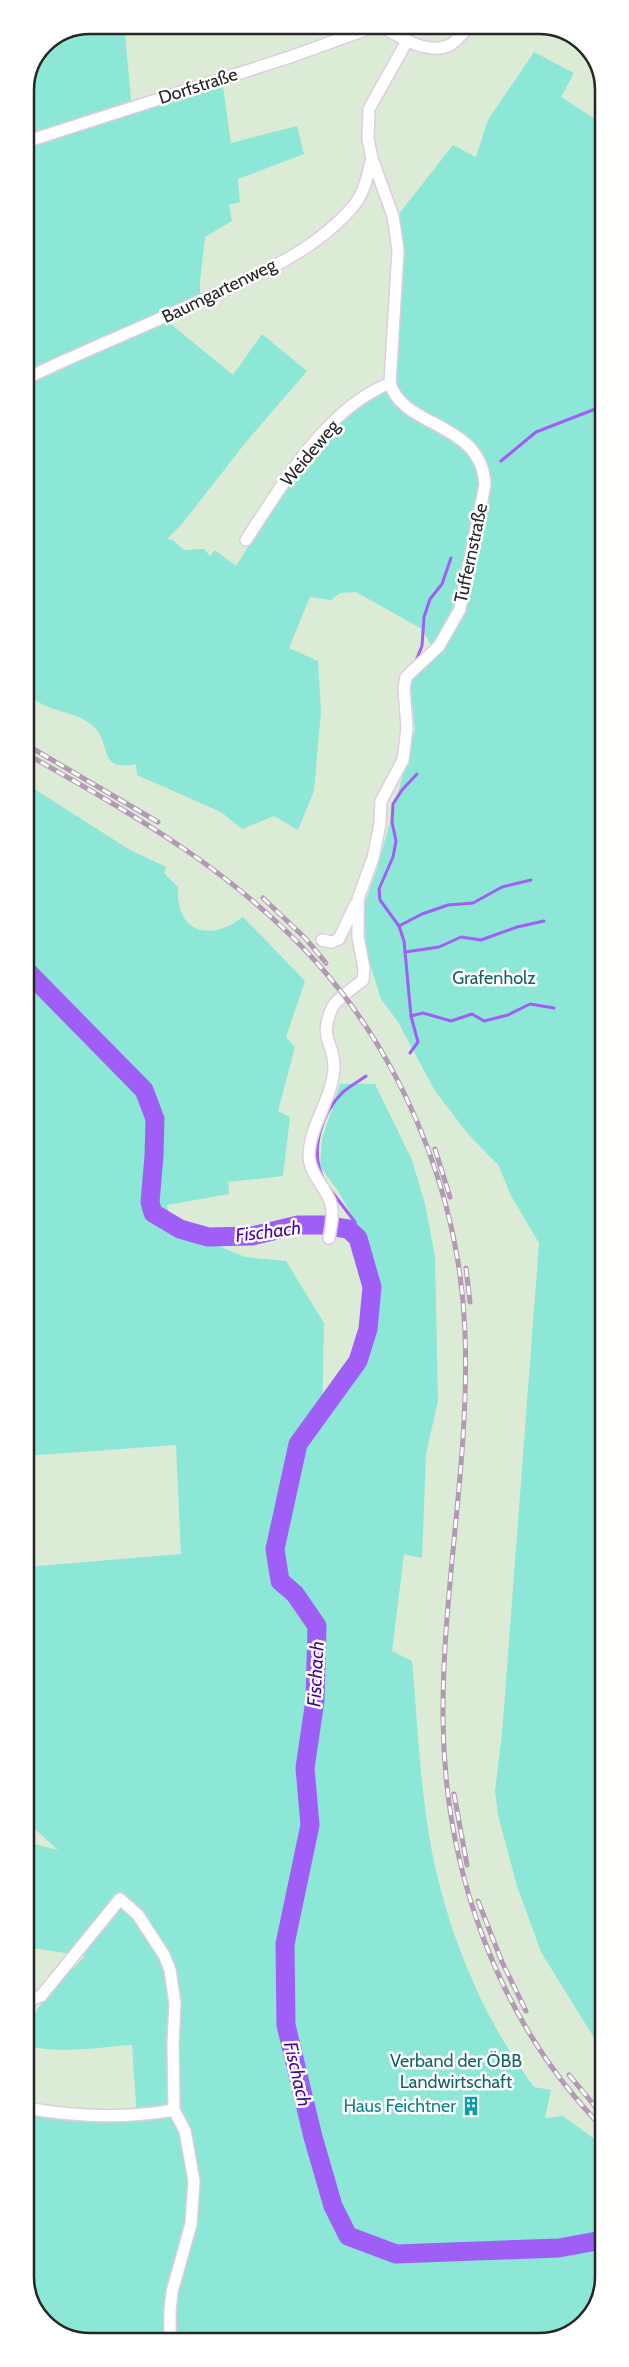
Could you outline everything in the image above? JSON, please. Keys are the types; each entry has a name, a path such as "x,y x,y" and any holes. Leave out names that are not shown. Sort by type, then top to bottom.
{"street":[{"name":"Dorfstraße","path":"34,139 353,34"},
{"path":"395,34 407,41 433,47 448,46 461,34"},
{"path":"390,383 398,250 393,216 372,158 368,139 369,109 407,41"},
{"name":"Baumgartenweg","path":"34,375 257,275 308,245 327,232 356,203 366,184 372,158"},
{"name":"Weideweg","path":"246,540 287,478 312,445 353,402 374,389 390,383"},
{"name":"Tuffernstraße","path":"329,1238 332,1218 330,1203 311,1167 310,1155 312,1139 330,1086 334,1066 326,1038 328,1020 333,1006 363,980 364,968 358,937 358,899 373,858 380,824 382,801 403,760 407,728 404,688 406,677 439,646 460,609 485,485 481,465 471,449 458,436 407,407 397,397 390,383"},
{"path":"322,940 332,942 339,939 358,899"},
{"path":"34,1998 41,1996 120,1900 138,1915 157,1940 170,1970 175,2004 173,2043 174,2110 187,2139 194,2182 191,2224 172,2292 170,2333"},
{"path":"34,2110 57,2114 97,2117 133,2116 174,2110"}],"green space":[{"name":"Grafenholz","path":"125,34 132,109 222,80 231,143 297,126 304,154 238,179 240,202 229,205 232,221 205,237 200,296 161,316 233,375 262,334 307,371 246,442 182,524 167,539 173,540 184,550 204,549 210,556 215,550 236,566 302,462 352,409 395,370 401,274 398,215 453,145 476,157 488,120 534,52 574,73 561,97 595,119 595,2039 541,1952 517,1886 498,1815 495,1791 502,1734 539,1243 511,1196 499,1166 468,1134 435,1091 398,1022 381,999 367,955 363,908 378,866 415,730 410,681 433,649 422,629 356,592 340,593 331,600 310,597 289,648 318,661 321,711 314,791 298,830 274,816 242,829 221,812 137,775 136,764 123,766 115,764 110,760 98,732 92,725 79,717 49,707 34,700 34,90 38,68 50,50 68,38 79,35"},
{"name":"Verband der ÖBB Landwirtschaft","path":"34,789 130,850 166,867 164,873 178,887 180,908 189,924 204,931 214,930 228,926 243,917 305,981 286,1037 295,1047 278,1111 290,1117 283,1176 228,1182 229,1194 167,1205 171,1226 245,1257 286,1261 324,1323 322,1427 370,1329 377,1287 364,1236 338,1191 320,1166 322,1139 340,1084 375,1084 412,1160 425,1204 435,1256 438,1401 426,1454 422,1558 404,1554 392,1651 412,1661 422,1784 433,1857 449,1918 471,1977 500,2034 534,2087 551,2090 545,2118 563,2116 595,2139 594,2288 588,2305 567,2326 550,2332 539,2333 86,2333 62,2326 48,2314 38,2299 34,2277 34,2112 137,2118 132,2045 65,2050 34,2047 34,2016 47,1996 85,1956 34,1948 34,1844 58,1850 34,1828 34,1566 181,1554 176,1445 34,1455"}],"waterway":[{"path":"501,461 536,432 595,409"},
{"path":"415,663 422,646 424,617 430,599 442,584 451,558"},
{"path":"410,1053 418,1042 411,1016 404,941 399,926 380,900 379,889 393,857 396,841 392,822 393,804 402,790 417,774"},
{"path":"399,926 422,914 448,905 473,903 502,887 531,880"},
{"path":"405,952 439,947 461,937 481,940 517,927 544,921"},
{"name":"Fischach","path":"34,978 144,1090 155,1119 150,1202 153,1213 180,1229 208,1237 252,1236 298,1225 323,1225 348,1229 358,1238 372,1287 368,1329 358,1361 298,1444 275,1549 280,1581 295,1594 317,1626 315,1700 305,1768 310,1825 285,1944 286,2025 313,2137 333,2206 348,2236 396,2254 559,2248 595,2241"},
{"path":"411,1016 423,1013 451,1021 472,1014 484,1021 508,1015 530,1004 554,1008"},
{"path":"323,1178 319,1167 318,1144 324,1121 329,1110 343,1092 366,1076"},
{"path":"329,1188 355,1222 358,1238"}],"railway":[{"path":"34,749 158,822"},
{"path":"34,758 143,822 180,846 252,900 286,931 318,964 349,1003 377,1045 402,1089 423,1135 439,1183 452,1232 461,1282 465,1332 464,1429 444,1670 443,1718 446,1774 454,1830 466,1885 484,1939 506,1991 534,2040 566,2086 595,2119"},
{"path":"263,898 306,939 326,963"},
{"path":"435,1149 450,1197"},
{"path":"466,1268 470,1302"},
{"path":"454,1794 467,1865"},
{"path":"478,1901 502,1962 526,2011"},
{"path":"569,2075 595,2106"}],"place":[{"name":"Haus Feichtner","path":"471,2106"}]}
